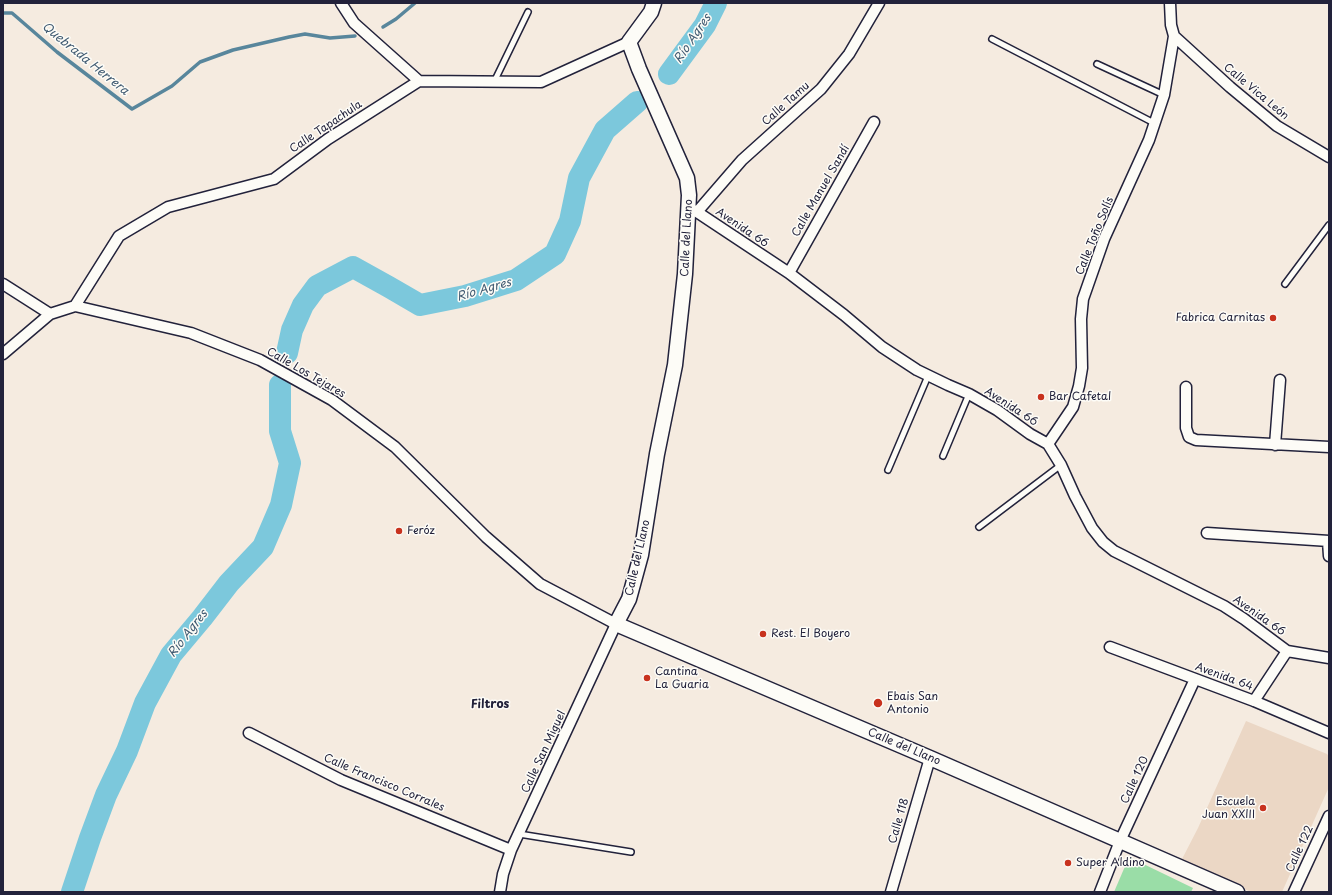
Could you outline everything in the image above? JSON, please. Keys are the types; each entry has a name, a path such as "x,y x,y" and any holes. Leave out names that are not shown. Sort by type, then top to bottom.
{"main road":[{"path":"629,42 651,12 654,3"},
{"name":"Calle del Llano","path":"629,42 639,69 687,178 693,210 675,365 657,454 641,555 629,599 616,624 930,758 1237,892"}],"street":[{"path":"341,3 354,23 419,81 541,82 629,42"},
{"name":"Calle Tamu","path":"693,210 742,160 821,89 849,54 879,3"},
{"name":"Calle Toño Solís","path":"1048,444 1073,407 1079,386 1082,368 1080,319 1083,299 1104,239 1149,140 1164,95 1174,36 1171,25 1170,3"},
{"name":"Calle Vica León","path":"1174,36 1230,87 1277,126 1329,157"},
{"name":"Calle Tapachula","path":"75,306 119,236 168,207 274,179 328,139 419,81"},
{"name":"Calle Manuel Sandí","path":"788,273 874,122"},
{"name":"Avenida 66","path":"693,210 788,273 882,347 928,376 969,394 998,410 1030,434 1048,444 1061,465 1092,528 1103,542 1114,551 1224,606 1288,651"},
{"path":"3,284 50,314"},
{"path":"3,354 50,314 75,306"},
{"name":"Calle Los Tejares","path":"75,306 191,333 260,360 332,400 395,447 486,537 540,584 616,624"},
{"path":"1275,445 1280,380"},
{"path":"1186,387 1186,428 1189,437 1196,440 1329,447"},
{"path":"1207,533 1329,541 1329,556"},
{"name":"Calle San Miguel","path":"500,892 503,874 511,850 616,624"},
{"name":"Avenida 64","path":"1110,647 1254,701 1329,734"},
{"path":"1254,701 1288,651 1329,658"},
{"name":"Calle 120","path":"1100,892 1120,841 1195,680"},
{"name":"Calle Francisco Corrales","path":"249,733 341,780 511,850"},
{"name":"Calle 118","path":"891,892 930,758"},
{"name":"Calle 122","path":"1294,892 1329,816"}],"lane":[{"path":"494,82 528,12"},
{"path":"992,39 1154,123"},
{"path":"1097,64 1164,95"},
{"path":"1285,284 1329,225"},
{"path":"888,470 928,376"},
{"path":"943,456 969,394"},
{"path":"979,527 1061,465"},
{"path":"519,834 631,852"}],"shaded area":[{"name":"Escuela Juan XXIII","path":"1246,721 1327,754 1329,757 1329,787 1282,892 1251,892 1181,861 1198,828"}],"green space":[{"path":"1129,857 1193,888 1191,892 1114,892"}],"waterway":[{"name":"Quebrada Herrera","path":"383,27 396,19 415,3"},
{"name":"Río Agres","path":"669,74 705,25 716,3"},
{"name":"Quebrada Herrera","path":"3,13 12,13 57,52 132,109 172,86 200,62 233,50 305,34 330,38 355,36"},
{"name":"Río Agres","path":"287,353 292,330 303,305 317,286 353,267 420,305 465,296 516,280 555,254 570,221 579,178 605,130 637,102"},
{"name":"Río Agres","path":"72,892 106,795 127,751 145,703 171,655 229,583 263,547 281,505 290,463 280,431 280,385"}],"place":[{"name":"Fabrica Carnitas","path":"1273,318"},
{"name":"Bar Cafetal","path":"1041,397"},
{"name":"Feróz","path":"399,531"},
{"name":"Rest. El Boyero","path":"763,634"},
{"name":"Cantina La Guaria","path":"647,678"},
{"name":"Ebais San Antonio","path":"878,703"},
{"name":"Escuela Juan XXIII","path":"1263,808"},
{"name":"Super Aldino","path":"1068,863"}],"district":[{"name":"Filtros","path":"490,705"}]}
